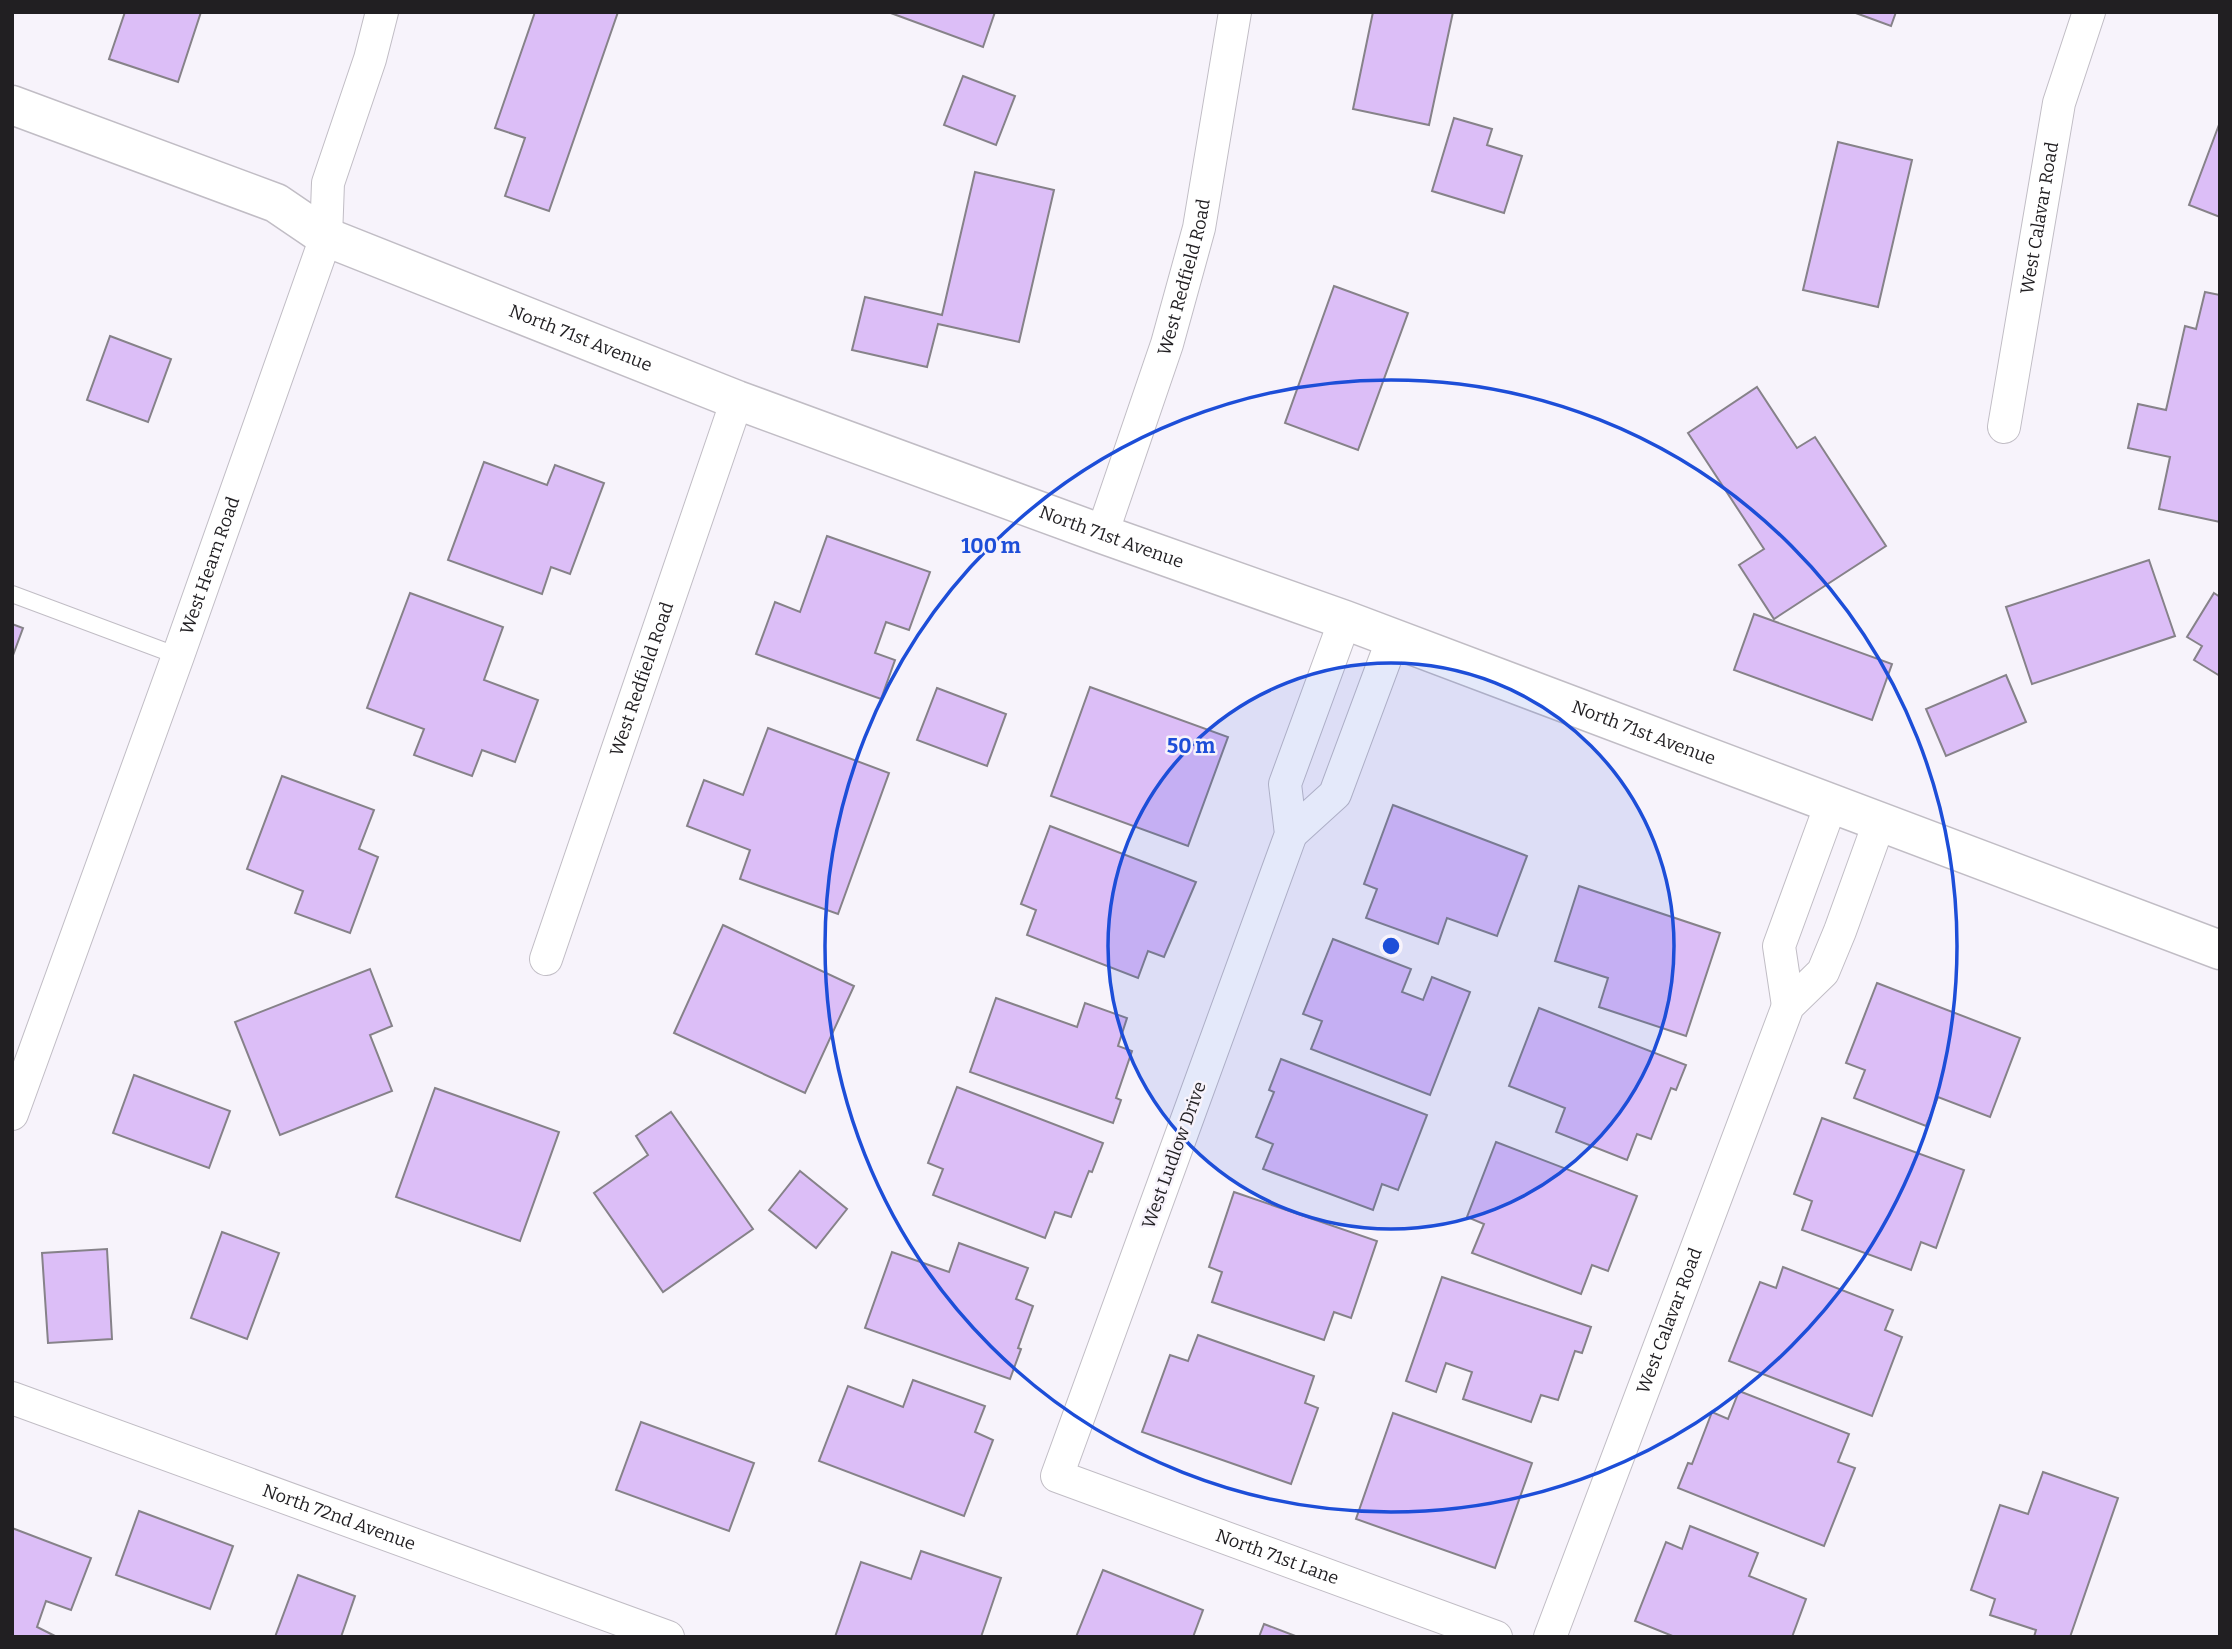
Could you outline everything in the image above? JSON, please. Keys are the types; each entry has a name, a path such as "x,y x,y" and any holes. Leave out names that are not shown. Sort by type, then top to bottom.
{"street":[{"name":"West Hearn Road","path":"12,1114 326,237 328,183 370,59 382,12"},
{"name":"West Redfield Road","path":"1102,534 1167,344 1199,228 1235,12"},
{"name":"West Calavar Road","path":"2004,427 2059,103 2089,12"},
{"name":"North 71st Avenue","path":"12,105 276,203 326,237 737,400 1345,620 2220,950"},
{"name":"West Redfield Road","path":"546,959 737,400"},
{"name":"West Ludlow Drive","path":"1057,1476 1290,834 1285,784 1345,620"},
{"name":"West Ludlow Drive","path":"1290,834 1335,794 1393,638"},
{"path":"1303,731 1352,748"},
{"name":"West Calavar Road","path":"1788,1006 1779,946 1831,804"},
{"name":"West Calavar Road","path":"1549,1637 1788,1006 1823,972 1880,823"},
{"path":"1790,916 1840,931"},
{"name":"North 72nd Avenue","path":"12,1398 668,1637"},
{"name":"North 71st Lane","path":"1057,1476 1496,1637"}],"lane":[{"path":"12,594 178,656"}],"building":[{"path":"125,12 201,12 178,82 109,59"},
{"path":"535,12 618,12 549,211 505,196 525,138 495,128"},
{"path":"888,12 995,12 983,47"},
{"path":"1373,12 1453,12 1429,125 1353,109"},
{"path":"1853,12 1896,12 1891,26"},
{"path":"963,76 1015,96 996,145 944,125"},
{"path":"1454,118 1492,129 1487,145 1522,156 1504,213 1432,191"},
{"path":"2220,122 2220,217 2189,205"},
{"path":"1838,142 1912,160 1878,307 1803,290"},
{"path":"975,172 1054,190 1019,342 938,324 927,367 852,350 865,297 942,315"},
{"path":"1334,286 1408,313 1358,450 1285,423"},
{"path":"2205,292 2220,295 2220,522 2159,509 2170,457 2128,448 2138,404 2166,410 2185,326 2196,329"},
{"path":"110,336 171,359 148,422 87,400"},
{"path":"1757,387 1797,448 1815,437 1886,546 1774,619 1739,565 1764,549 1688,433"},
{"path":"484,462 547,485 555,465 604,483 570,574 551,567 542,594 448,560"},
{"path":"827,536 930,572 909,630 886,622 875,653 895,660 881,699 756,654 775,602 800,612"},
{"path":"2149,560 2175,636 2032,684 2006,607"},
{"path":"410,593 503,627 484,680 538,700 515,762 482,750 472,776 414,755 424,729 367,708"},
{"path":"2214,593 2220,597 2220,676 2194,660 2202,646 2187,637"},
{"path":"1754,614 1892,664 1872,720 1734,670"},
{"path":"12,624 23,628 12,658"},
{"path":"2006,675 2026,722 1946,756 1926,709"},
{"path":"1090,687 1228,737 1188,846 1051,796"},
{"path":"937,688 1006,714 987,766 917,740"},
{"path":"768,728 889,773 838,914 740,879 750,850 687,826 704,780 743,795"},
{"path":"282,776 374,810 359,849 378,857 350,933 295,913 303,891 247,869"},
{"path":"1393,805 1527,856 1497,936 1447,918 1438,944 1366,918 1377,889 1364,884"},
{"path":"1050,826 1196,882 1164,957 1148,951 1138,978 1027,935 1036,910 1021,904"},
{"path":"1579,886 1720,933 1686,1036 1599,1007 1608,978 1555,961"},
{"path":"723,925 854,986 805,1093 674,1033"},
{"path":"1333,939 1411,969 1402,992 1423,1000 1432,977 1470,992 1430,1095 1311,1049 1322,1021 1303,1014"},
{"path":"370,969 392,1026 370,1035 392,1091 280,1135 235,1022"},
{"path":"1877,983 2020,1038 1990,1117 1938,1097 1926,1126 1854,1098 1865,1070 1846,1063"},
{"path":"996,998 1077,1027 1085,1003 1127,1018 1118,1046 1132,1051 1116,1098 1121,1100 1113,1123 970,1072"},
{"path":"1539,1008 1686,1065 1676,1090 1671,1088 1651,1139 1637,1134 1627,1160 1556,1132 1565,1108 1509,1086"},
{"path":"1281,1059 1427,1115 1398,1190 1382,1184 1373,1210 1263,1169 1273,1144 1256,1137 1274,1092 1269,1090"},
{"path":"134,1075 230,1111 209,1168 113,1133"},
{"path":"957,1087 1103,1143 1071,1217 1055,1212 1045,1238 933,1195 943,1169 928,1163"},
{"path":"435,1088 559,1132 520,1241 396,1197"},
{"path":"671,1112 753,1229 663,1292 594,1193 648,1155 636,1136"},
{"path":"1822,1118 1964,1170 1936,1248 1921,1242 1911,1270 1802,1230 1812,1201 1794,1194"},
{"path":"1496,1142 1637,1196 1608,1271 1592,1265 1581,1294 1472,1253 1484,1224 1467,1217"},
{"path":"800,1171 847,1209 816,1248 769,1210"},
{"path":"1234,1192 1377,1241 1351,1318 1334,1312 1324,1340 1212,1302 1222,1272 1209,1267"},
{"path":"222,1232 279,1253 247,1339 191,1318"},
{"path":"959,1243 1028,1268 1016,1299 1033,1306 1010,1379 865,1328 892,1252 949,1272"},
{"path":"107,1249 112,1339 48,1343 42,1253"},
{"path":"1783,1267 1893,1310 1885,1330 1902,1337 1872,1416 1729,1361 1760,1282 1776,1288"},
{"path":"1442,1277 1591,1327 1582,1353 1575,1351 1558,1400 1541,1395 1531,1422 1463,1399 1472,1372 1446,1363 1436,1392 1406,1381"},
{"path":"1198,1335 1314,1376 1305,1403 1318,1408 1291,1484 1142,1432 1170,1355 1188,1361"},
{"path":"913,1380 985,1406 975,1432 993,1440 964,1516 819,1461 848,1386 903,1407"},
{"path":"1739,1391 1849,1434 1838,1462 1855,1468 1824,1546 1678,1488 1688,1463 1692,1464 1712,1412 1728,1419"},
{"path":"1393,1413 1532,1463 1495,1568 1356,1519"},
{"path":"641,1422 754,1463 729,1531 616,1490"},
{"path":"2043,1472 2118,1498 2070,1637 2034,1637 2036,1630 1990,1615 1995,1599 1971,1590 2000,1505 2028,1514"},
{"path":"139,1511 233,1546 210,1609 116,1575"},
{"path":"1690,1526 1758,1553 1749,1576 1806,1599 1792,1637 1675,1637 1635,1621 1666,1542 1682,1549"},
{"path":"12,1528 91,1558 71,1610 46,1601 37,1627 57,1637 12,1637"},
{"path":"921,1551 1001,1578 981,1637 835,1637 861,1562 911,1579"},
{"path":"1103,1570 1203,1610 1193,1637 1076,1637"},
{"path":"298,1575 355,1596 341,1637 275,1637"},
{"path":"1264,1624 1298,1637 1259,1637"}]}
